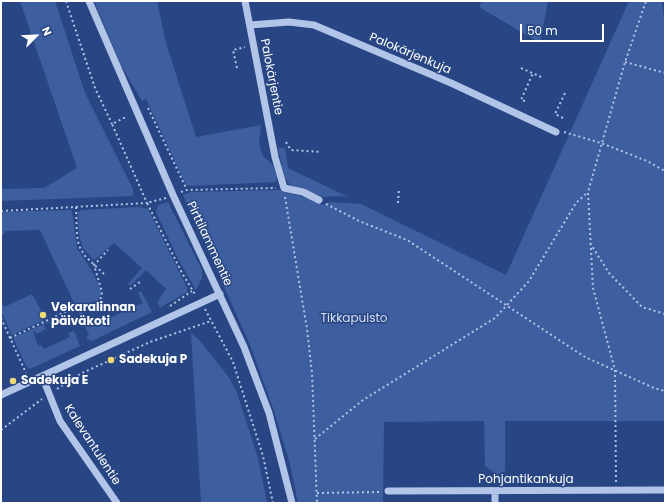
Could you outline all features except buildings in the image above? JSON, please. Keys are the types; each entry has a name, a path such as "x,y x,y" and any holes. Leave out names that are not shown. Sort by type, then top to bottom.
{"street":[{"name":"Pirttilammentie","path":"89,1 174,195 244,347 269,413 292,503"},
{"name":"Palokärjentie","path":"245,1 276,157 284,188"},
{"name":"Palokärjenkuja","path":"250,25 289,22 314,25 451,83 556,132"},
{"path":"284,188 303,192 319,200"},
{"path":"1,396 32,380 220,294"},
{"name":"Kalevantulentie","path":"42,376 60,421 118,503"},
{"name":"Pohjantikankuja","path":"388,492 665,490"},
{"path":"495,491 496,503"}],"path":[{"path":"66,1 95,88 147,203 182,273 202,303 233,362 263,456 273,503"},
{"path":"616,490 615,370 593,288 589,242 588,192 625,62 646,1"},
{"path":"237,68 233,50 254,46"},
{"path":"625,62 665,73"},
{"path":"521,68 541,77"},
{"path":"525,102 521,100 533,73"},
{"path":"563,118 555,114 566,91"},
{"path":"148,108 187,190"},
{"path":"112,124 126,118"},
{"path":"556,132 601,143 647,161 665,171"},
{"path":"286,142 291,150 321,152"},
{"path":"1,211 147,203 187,190 284,188 290,235 307,329 312,373 317,503"},
{"path":"398,203 399,188"},
{"path":"315,439 363,400 495,318 529,282 576,203 588,192"},
{"path":"319,200 359,221 407,240 584,357 665,391"},
{"path":"76,207 77,236 79,246 85,256 105,275"},
{"path":"589,242 609,273 642,307 665,314"},
{"path":"94,265 108,250"},
{"path":"94,265 102,292 101,298 96,302"},
{"path":"130,289 140,282"},
{"path":"10,338 69,310"},
{"path":"1,318 26,375 32,380"},
{"path":"1,430 80,374 175,332 211,321"},
{"path":"317,493 388,492"}],"green space":[{"path":"20,1 55,1 85,93 133,189 133,196 1,201 1,189 44,188 77,168"},
{"path":"94,1 157,1 166,43 196,137 261,125 259,144 263,156 273,165 277,177 276,182 186,185 146,99 142,101 121,65"},
{"path":"482,1 548,1 540,43 479,7"},
{"name":"Tikkapuisto","path":"629,1 662,1 665,28 665,421 505,421 505,471 497,475 485,466 484,421 384,422 383,503 298,503 290,464 274,411 250,345 183,195 191,192 279,190 307,198 323,205 330,202 361,204 506,275"},
{"path":"278,148 285,148 288,168 348,197 323,197 290,185 284,176"},
{"path":"168,202 202,270 202,278 196,290 178,259 156,212 158,205"},
{"path":"140,207 148,209 187,288 187,292 160,308 157,302 166,289 146,270 130,286 128,284 142,268 114,243 94,260 83,248 79,235 78,212 81,210"},
{"path":"72,210 77,248 101,289 101,295 98,299 88,304 89,307 82,310 90,327 143,303 138,293 141,291 152,312 92,341 86,337 89,335 40,230 6,231 1,238 1,212"},
{"path":"32,294 46,319 12,335 1,311 1,302 4,307"},
{"path":"50,321 44,325 46,329 36,334 35,331 33,332 38,346 41,345 44,349 70,337 68,333 74,331 80,346 30,369 26,366 13,338"},
{"path":"191,333 200,341 228,376 236,390 258,458 267,503 201,503"}],"place":[{"name":"Vekaralinnan päiväkoti","path":"43,315"},
{"name":"Sadekuja P","path":"111,360"},
{"name":"Sadekuja E","path":"13,381"}]}
